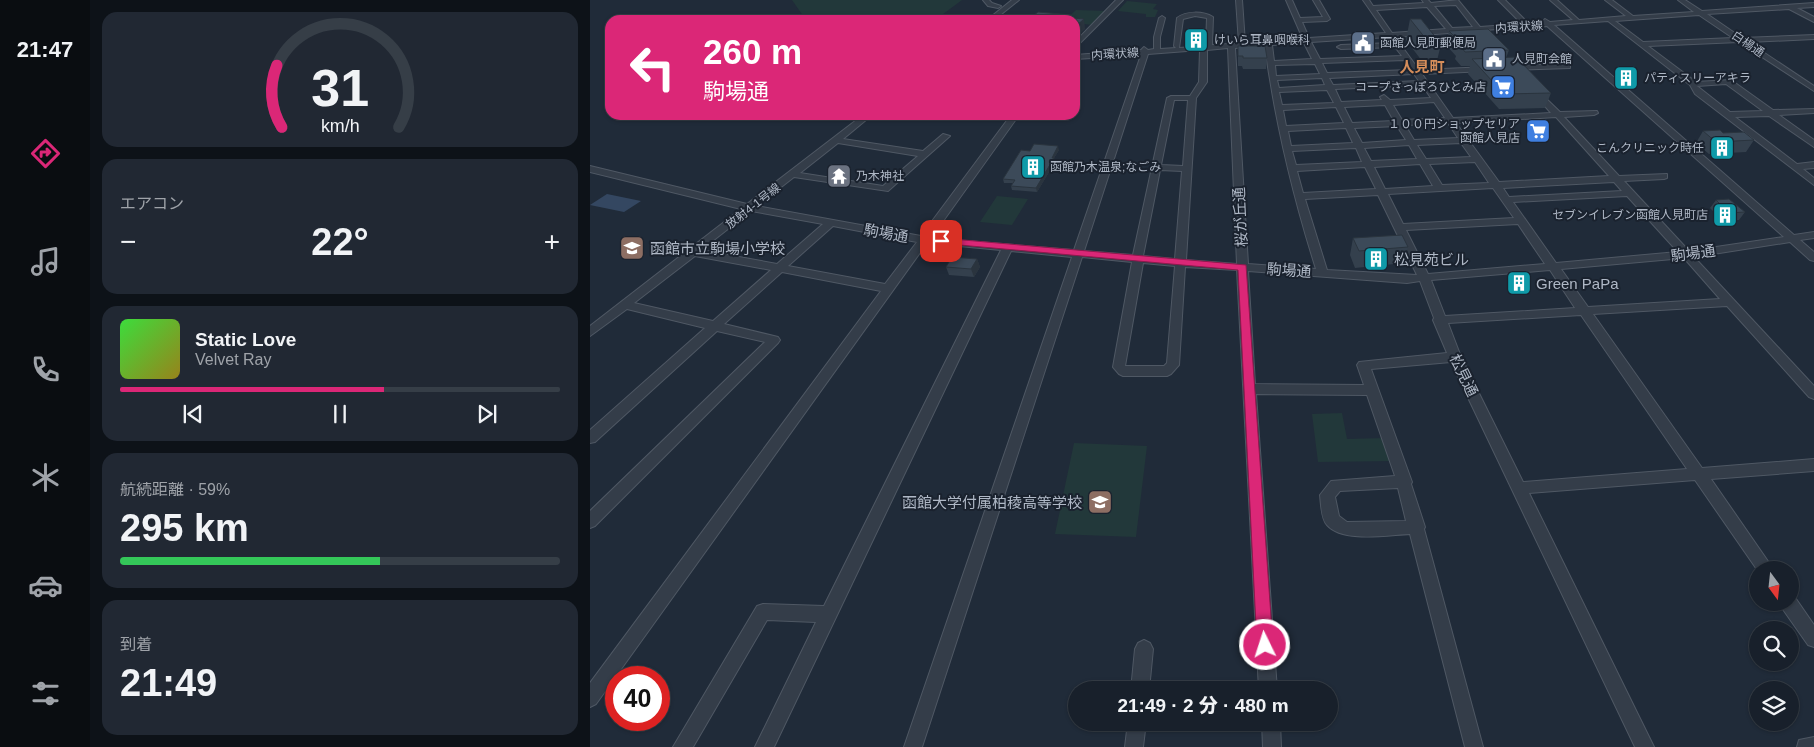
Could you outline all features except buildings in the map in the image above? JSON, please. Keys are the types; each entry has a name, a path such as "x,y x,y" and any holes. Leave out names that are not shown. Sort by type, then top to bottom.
{"street":[{"path":"986,0 990,5 998,6"},
{"path":"996,15 1016,0"},
{"path":"1080,41 1120,0"},
{"name":"桜が丘通","path":"1239,0 1234,44 1243,267 1267,681"},
{"name":"松見通","path":"1289,0 1424,277 1439,320 1455,357 1645,747"},
{"path":"1299,20 1327,19 1316,0"},
{"path":"1366,0 1760,561"},
{"path":"1396,0 1404,9"},
{"path":"1502,0 1524,23"},
{"path":"1553,0 1576,19"},
{"path":"1608,0 1630,17"},
{"name":"白楊通","path":"1681,0 1814,89"},
{"path":"1372,8 1404,9 1427,2 1456,1 1487,39"},
{"path":"1427,2 1449,28"},
{"name":"内環状線","path":"1234,44 1268,44 1392,37 1524,23 1547,23 1576,19 1630,17 1814,3"},
{"path":"1784,4 1814,20"},
{"path":"1177,46 1180,18 1184,15 1205,15 1210,17 1202,82 1192,98 1173,365 1167,371 1123,371 1119,367 1138,267 1137,259 1171,98 1192,98"},
{"name":"内環状線","path":"1392,37 1418,27 1479,28 1610,20 1630,17"},
{"path":"913,747 1079,254 1149,50 1157,37 1162,18"},
{"path":"1610,20 1694,84 1693,86 1698,92 1814,182"},
{"path":"1547,23 1814,258"},
{"path":"1084,25 1094,26"},
{"path":"1337,47 1354,46 1392,37"},
{"path":"1640,44 1814,38"},
{"path":"1308,42 1328,48"},
{"name":"内環状線","path":"1080,55 1234,44 1308,42"},
{"path":"1268,44 1278,108 1300,196 1323,273"},
{"name":"内環状線","path":"1149,50 1177,46 1206,46"},
{"path":"1354,46 1370,74"},
{"path":"1271,63 1406,58"},
{"path":"1274,78 1496,69 1512,65 1567,66"},
{"path":"1512,65 1521,75"},
{"path":"1527,82 1618,178 1628,193 1814,394"},
{"path":"1694,84 1728,82 1814,144"},
{"path":"1275,90 1424,83"},
{"path":"1376,85 1438,188"},
{"path":"1278,108 1436,100"},
{"path":"1728,115 1814,111"},
{"path":"1284,129 1594,114"},
{"name":"放射4-1号線","path":"590,332 862,120"},
{"path":"590,698 1011,120"},
{"path":"792,174 885,189 946,136"},
{"path":"836,140 925,154"},
{"path":"1288,148 1463,140"},
{"path":"1293,168 1477,158"},
{"path":"1795,166 1814,165"},
{"path":"1156,167 1187,169"},
{"name":"駒場通","path":"590,169 750,208 924,240 1181,263 1407,279 1686,255 1814,235"},
{"path":"1300,196 1664,176"},
{"path":"1506,200 1628,193"},
{"path":"1398,227 1520,221"},
{"path":"590,438 830,223"},
{"path":"764,747 1007,248"},
{"path":"693,252 890,289"},
{"path":"1439,320 1729,302"},
{"path":"591,518 774,340 626,305"},
{"path":"1455,357 1363,365 1405,482 1474,747"},
{"path":"1249,389 1373,390"},
{"path":"1519,488 1814,465"},
{"path":"1405,482 1336,485 1327,495 1332,520 1345,529 1417,527"},
{"path":"1794,611 1814,639"},
{"path":"682,747 763,612 830,614"},
{"path":"1141,681 1144,649"},
{"path":"1134,747 1136,731"},
{"path":"1271,731 1272,747"},
{"path":"1806,747 1814,746"}],"green space":[{"path":"792,0 962,0 942,15 802,15"},
{"path":"1127,1 1157,4 1153,9 1158,10 1155,17 1146,17 1146,14 1118,11"},
{"path":"1076,10 1107,11 1093,25 1080,24 1080,15 1070,15"},
{"path":"997,196 1028,199 1012,225 980,222"},
{"path":"1342,413 1347,439 1386,438 1394,461 1318,462 1312,414"},
{"path":"1074,443 1147,446 1136,537 1055,534"}],"water":[{"path":"607,194 641,201 624,212 590,205"}],"place":[{"name":"けいら耳鼻咽喉科","path":"1196,40"},
{"name":"函館人見町郵便局","path":"1363,43"},
{"name":"人見町会館","path":"1494,59"},
{"name":"パティスリーアキラ","path":"1626,78"},
{"name":"コープさっぽろひとみ店","path":"1503,87"},
{"name":"１００円ショップセリア 函館人見店","path":"1538,131"},
{"name":"こんクリニック時任","path":"1722,148"},
{"name":"函館乃木温泉;なごみ","path":"1033,167"},
{"name":"乃木神社","path":"839,176"},
{"name":"セブンイレブン函館人見町店","path":"1725,215"},
{"name":"函館市立駒場小学校","path":"632,248"},
{"name":"松見苑ビル","path":"1376,259"},
{"name":"Green PaPa","path":"1519,283"},
{"name":"函館大学付属柏稜高等学校","path":"1100,502"}],"district":[{"name":"人見町","path":"1422,66"}],"route":[{"path":"941,241 1243,267 1265,645"}]}
